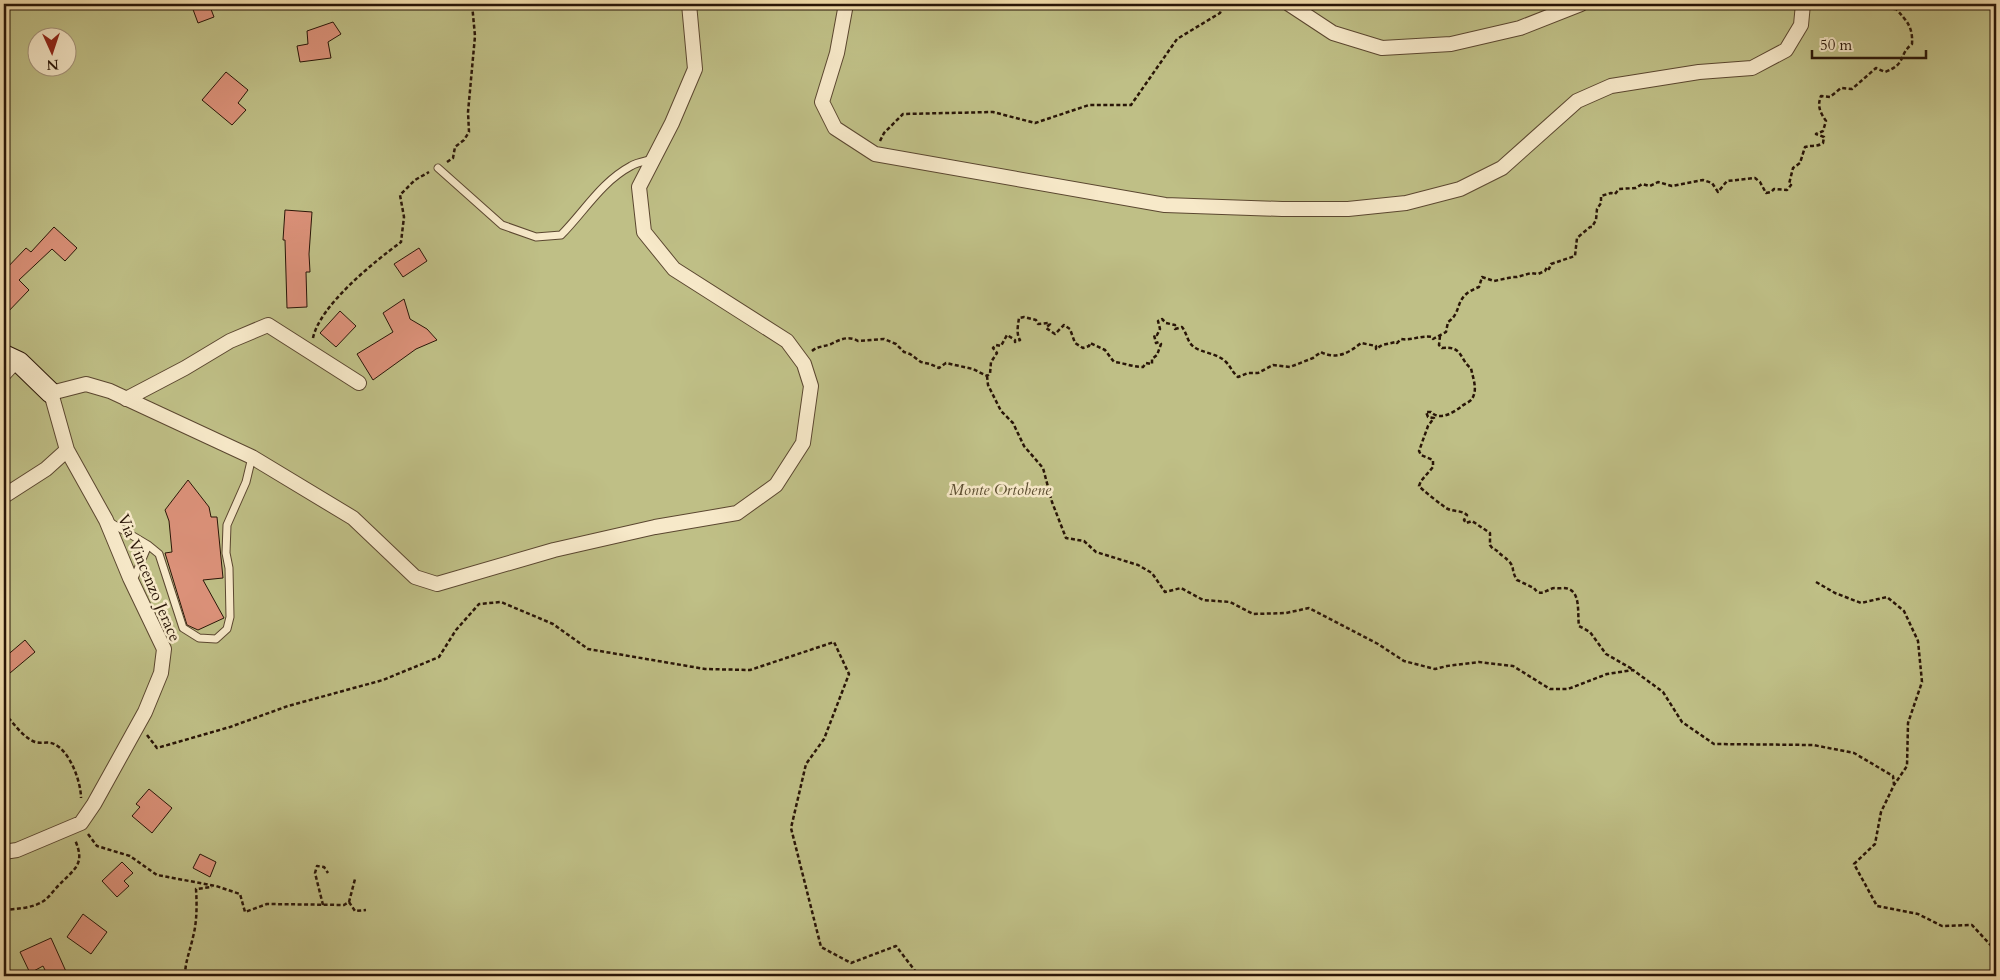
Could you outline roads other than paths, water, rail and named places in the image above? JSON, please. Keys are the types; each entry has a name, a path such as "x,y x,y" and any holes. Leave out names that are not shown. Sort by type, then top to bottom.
{"street":[{"path":"11,359 51,393 86,384 110,391 252,457 353,518 415,577 437,584 554,550 655,526 737,513 776,485 803,443 811,386 804,364 787,341 674,269 644,232 638,187 672,123 695,69 689,4"},
{"path":"846,4 837,53 822,102 836,128 875,154 1165,205 1282,209 1348,209 1406,203 1460,189 1502,168 1577,101 1611,86 1699,72 1752,68 1786,50 1801,25 1803,4"},
{"path":"1289,4 1333,33 1382,48 1451,44 1520,28 1581,4"},
{"path":"126,398 185,368 230,341 268,326 359,383"},
{"name":"Via Vincenzo Jerace","path":"4,852 17,850 75,825 94,804 145,712 161,673 164,648 130,578 106,520 67,450 51,393"},
{"path":"4,496 46,469 67,450"}],"lane":[{"path":"438,168 502,225 536,236 560,235 576,219 595,194 631,166 654,159"},
{"path":"4,379 11,359"},
{"path":"106,520 148,545 159,554 182,628 199,638 216,639 227,629 230,617 229,568 226,553 227,525 246,482 252,457"},
{"path":"130,578 135,576 148,545"}],"park label":[{"name":"Monte Ortobene","path":"1000,490"}]}
